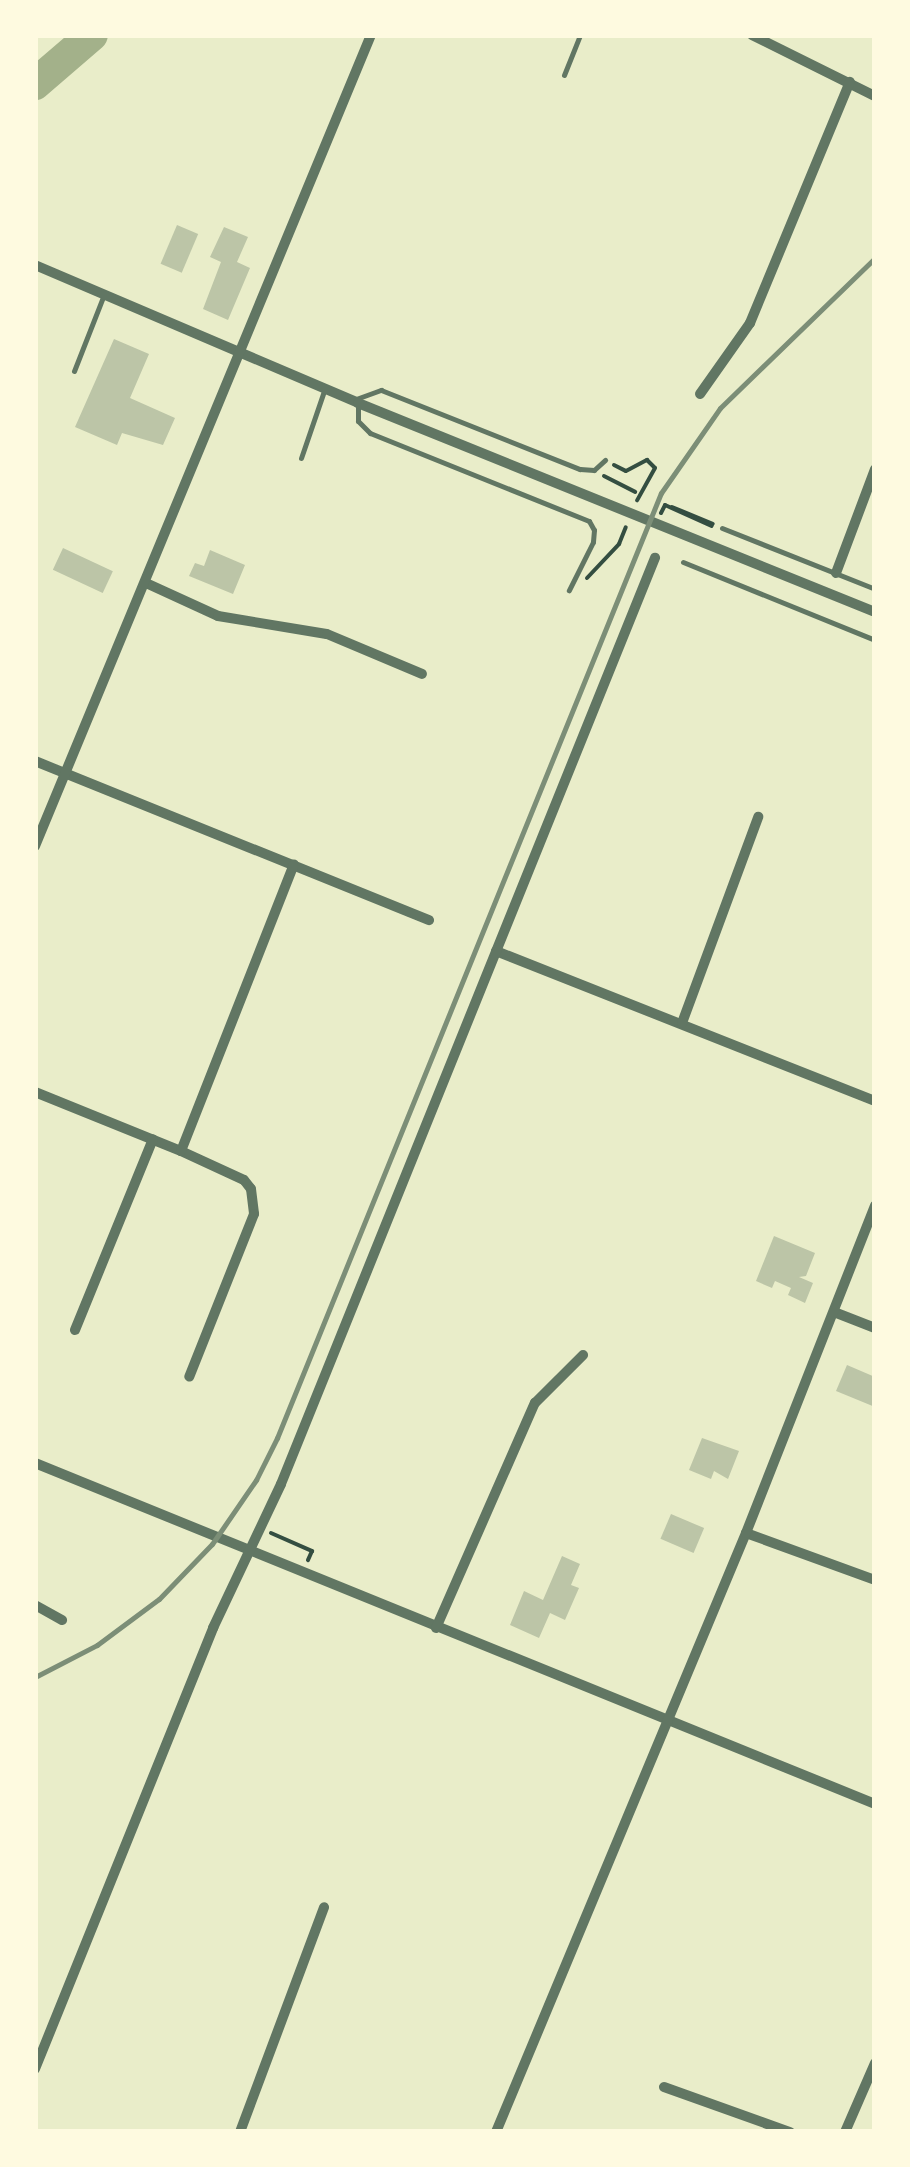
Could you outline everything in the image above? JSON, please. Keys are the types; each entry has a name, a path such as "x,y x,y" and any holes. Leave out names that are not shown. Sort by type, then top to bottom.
{"street":[{"path":"35,846 371,35"},
{"path":"752,35 875,96"},
{"path":"700,394 750,322 850,82"},
{"path":"35,265 355,402 875,612"},
{"path":"836,573 875,469"},
{"path":"35,2070 214,1628 282,1484 655,558"},
{"path":"146,582 218,616 327,634 422,674"},
{"path":"35,761 428,920"},
{"path":"682,1023 758,816"},
{"path":"181,1151 294,864"},
{"path":"496,951 875,1101"},
{"path":"35,1092 244,1180 254,1197 254,1214 189,1377"},
{"path":"75,1330 152,1139"},
{"path":"496,2132 746,1533 875,1206"},
{"path":"834,1312 875,1328"},
{"path":"436,1628 534,1404 583,1355"},
{"path":"35,1463 664,1722 875,1804"},
{"path":"746,1533 875,1580"},
{"path":"35,1604 62,1620"},
{"path":"240,2132 324,1907"},
{"path":"845,2132 875,2063"},
{"path":"664,2087 790,2132"}],"lane":[{"path":"564,75 580,35"},
{"path":"74,371 104,295"},
{"path":"301,458 325,388"},
{"path":"569,590 593,542 594,530 589,521 370,433 358,421 355,402 381,390 567,464 594,470 605,460"},
{"path":"722,528 875,589"},
{"path":"683,562 875,640"}],"path":[{"path":"626,471 647,460 655,468 636,502"},
{"path":"594,470 636,492"},
{"path":"660,514 664,506 722,528"},
{"path":"672,507 722,528"},
{"path":"589,578 624,532"},
{"path":"272,1533 310,1549"}],"building":[{"path":"177,225 198,234 182,273 161,264"},
{"path":"224,227 248,237 237,262 250,268 228,320 203,309 221,262 210,257"},
{"path":"114,339 149,354 130,398 175,418 163,445 122,433 117,445 75,427"},
{"path":"63,548 113,571 103,593 53,570"},
{"path":"210,550 245,565 233,594 189,576 195,563 204,566"},
{"path":"774,1236 815,1253 806,1276 799,1277 813,1283 805,1303 788,1295 791,1288 775,1281 772,1288 756,1281"},
{"path":"847,1365 875,1377 875,1407 836,1391"},
{"path":"702,1438 739,1451 728,1479 714,1471 711,1479 689,1470"},
{"path":"671,1514 704,1528 694,1553 660,1539"},
{"path":"562,1556 580,1564 571,1585 579,1588 565,1620 550,1613 539,1638 510,1625 524,1591 543,1600"}],"waterway":[{"path":"35,84 92,35"}],"railway":[{"path":"35,1677 97,1645 159,1599 212,1544 256,1480 277,1438 661,493 720,408 875,258"}]}
